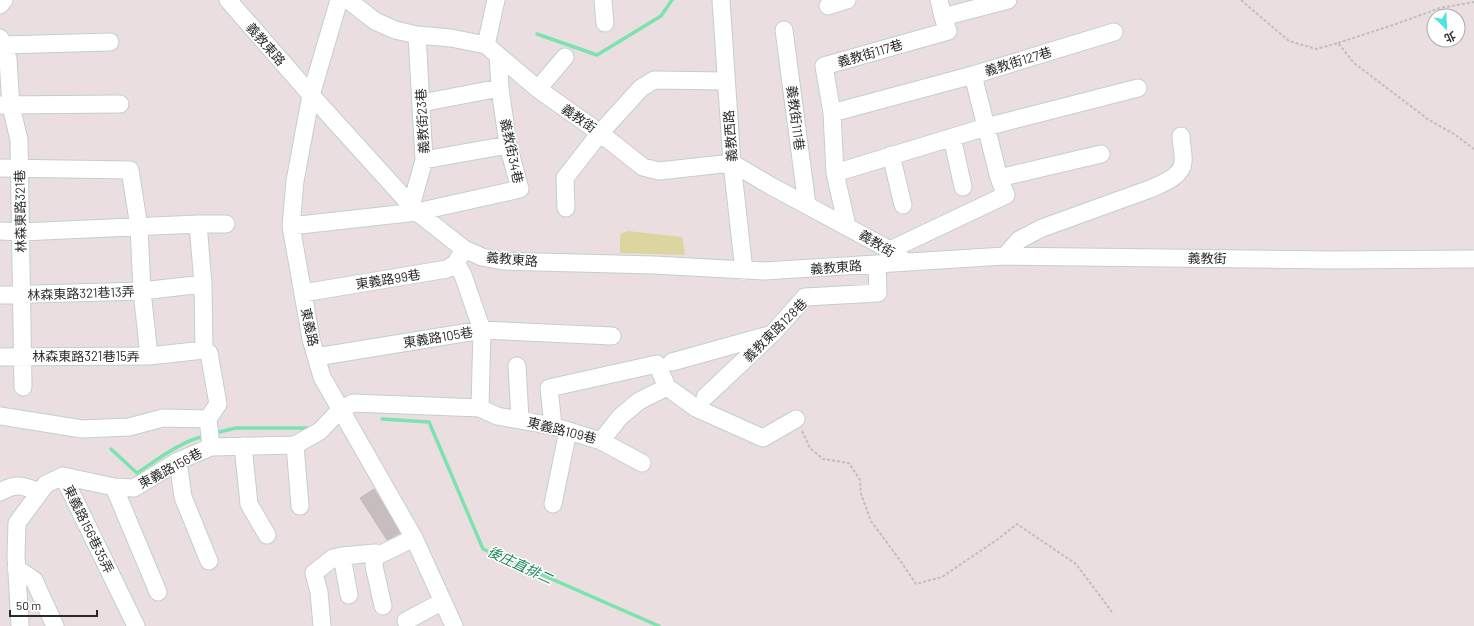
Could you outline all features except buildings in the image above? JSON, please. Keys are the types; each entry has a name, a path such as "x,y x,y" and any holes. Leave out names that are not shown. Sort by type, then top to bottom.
{"street":[{"path":"0,5 4,0"},
{"name":"義教東路","path":"228,0 414,209 460,256 482,257 503,261 654,265 744,271 906,262"},
{"name":"東義路","path":"339,0 311,95 295,180 291,226 311,339 322,377 414,538 454,626"},
{"name":"義教街","path":"348,0 375,21 395,30 417,35 451,38 492,50 538,89 600,133 642,167 659,171 732,163 890,250 906,262 1005,256 1332,260 1474,259"},
{"name":"義教街34巷","path":"414,209 520,189 508,144 500,88 492,50 496,0"},
{"path":"603,0 605,23"},
{"name":"義教西路","path":"721,0 732,163 744,271"},
{"path":"828,6 847,0"},
{"name":"義教街117巷","path":"847,226 835,173 832,113 824,66 948,31 938,0"},
{"path":"944,17 1008,0"},
{"name":"義教街111巷","path":"784,30 807,205"},
{"name":"義教街127巷","path":"890,250 1006,195 999,178 974,75 1114,32"},
{"name":"義教街23巷","path":"414,209 424,160 417,35"},
{"path":"1,41 110,42"},
{"name":"林森東路321巷","path":"1,41 8,59 6,106 19,140 23,387"},
{"path":"538,89 565,57"},
{"path":"832,113 974,75"},
{"path":"566,208 565,178 600,133 641,88 654,80 726,81"},
{"path":"421,103 500,88"},
{"path":"835,173 986,127 1138,88"},
{"path":"6,106 120,104"},
{"path":"1005,256 1019,240 1042,228 1166,182 1181,171 1183,162 1181,136"},
{"path":"952,137 963,187"},
{"path":"424,160 508,144"},
{"path":"999,178 1101,154"},
{"path":"891,155 903,205"},
{"path":"0,168 130,170 139,227 142,290 149,356"},
{"path":"291,226 414,209"},
{"path":"198,224 203,284 204,350 208,353 218,404 208,419 211,447"},
{"path":"0,231 21,232 226,224"},
{"path":"460,256 463,275 482,330 612,336"},
{"name":"東義路99巷","path":"303,293 447,269 460,256"},
{"name":"義教東路128巷","path":"705,397 774,333 805,297 878,293 877,264"},
{"name":"林森東路321巷13弄","path":"0,295 142,290 203,284"},
{"name":"東義路105巷","path":"316,357 482,330 480,408"},
{"path":"672,362 774,333"},
{"name":"林森東路321巷15弄","path":"0,357 149,356 204,350"},
{"path":"553,504 560,428 549,388 658,364 667,387 696,408 763,438 796,419"},
{"path":"517,366 520,419"},
{"name":"東義路109巷","path":"340,410 353,403 480,408 497,416 520,419 560,428 600,441 620,417 639,400 667,387"},
{"name":"東義路156巷","path":"63,476 114,487 134,488 178,461 211,447 295,445 320,430 340,410"},
{"path":"0,416 82,429 129,427 163,418 208,419"},
{"path":"600,441 642,463"},
{"path":"295,445 300,506"},
{"path":"243,446 249,504 267,535"},
{"path":"178,461 182,497 209,561"},
{"path":"20,626 16,568 17,523 46,484 63,476"},
{"name":"東義路156巷35弄","path":"63,476 136,626"},
{"path":"0,492 21,485 40,492"},
{"path":"114,487 158,592"},
{"path":"322,626 319,592 314,572 333,558 342,556 381,554 414,538"},
{"path":"375,554 374,566 384,606"},
{"path":"342,556 349,595"},
{"path":"16,568 34,580 55,626"},
{"path":"406,621 443,601"}],"path":[{"path":"1241,0 1289,41 1316,49 1396,24 1440,8 1474,2"},
{"path":"1338,43 1354,63 1360,68 1429,120 1454,134 1474,149"},
{"path":"796,419 810,448 823,459 848,463 860,480 862,494 871,522 916,584 942,577 998,539 1016,524 1076,564 1112,612"}],"shaded area":[{"path":"628,231 682,237 685,255 620,253 620,234"}],"waterway":[{"path":"537,34 597,55 661,16 672,0"},
{"name":"後庄直排二","path":"382,419 429,422 483,549 659,626"},
{"name":"後庄直排二","path":"219,432 236,428 311,428"},
{"name":"後庄直排二","path":"111,449 137,473 178,446 196,438 205,436"}]}
